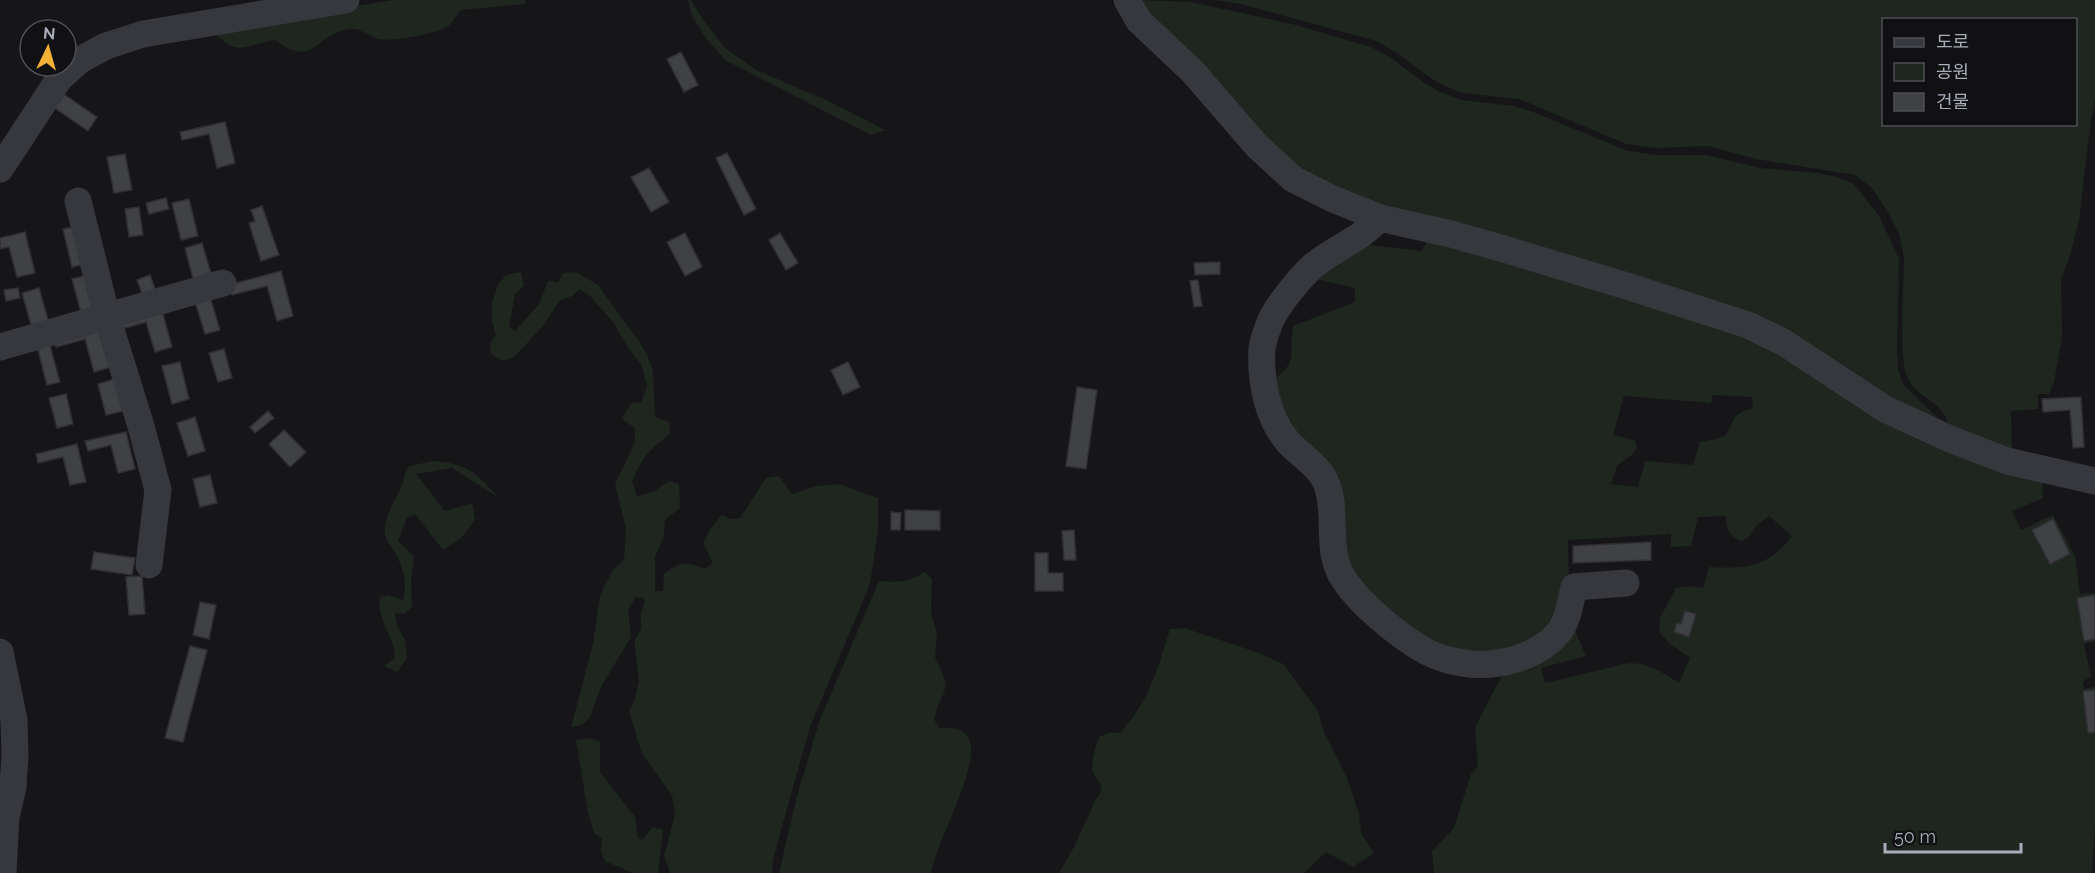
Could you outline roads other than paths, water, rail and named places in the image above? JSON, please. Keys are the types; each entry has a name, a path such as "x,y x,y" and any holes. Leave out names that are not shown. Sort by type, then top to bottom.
{"street":[{"path":"0,169 59,79 80,60 106,46 142,34 345,0"},
{"path":"1127,0 1139,21 1193,72 1257,146 1293,179 1333,199 1380,218 1504,249 1630,286 1748,325 1783,342 1885,409 1950,439 2007,461 2095,482"},
{"path":"78,201 107,317 158,490 149,565"},
{"path":"1380,218 1360,237 1314,265 1294,286 1271,319 1262,346 1263,373 1269,407 1287,441 1317,469 1327,484 1335,561 1343,578 1381,619 1421,648 1443,659 1466,664 1488,664 1530,655 1548,642 1562,627 1574,587 1626,583"},
{"path":"0,347 223,283"},
{"path":"0,652 14,720 15,755 13,787 6,817 3,873"}]}
